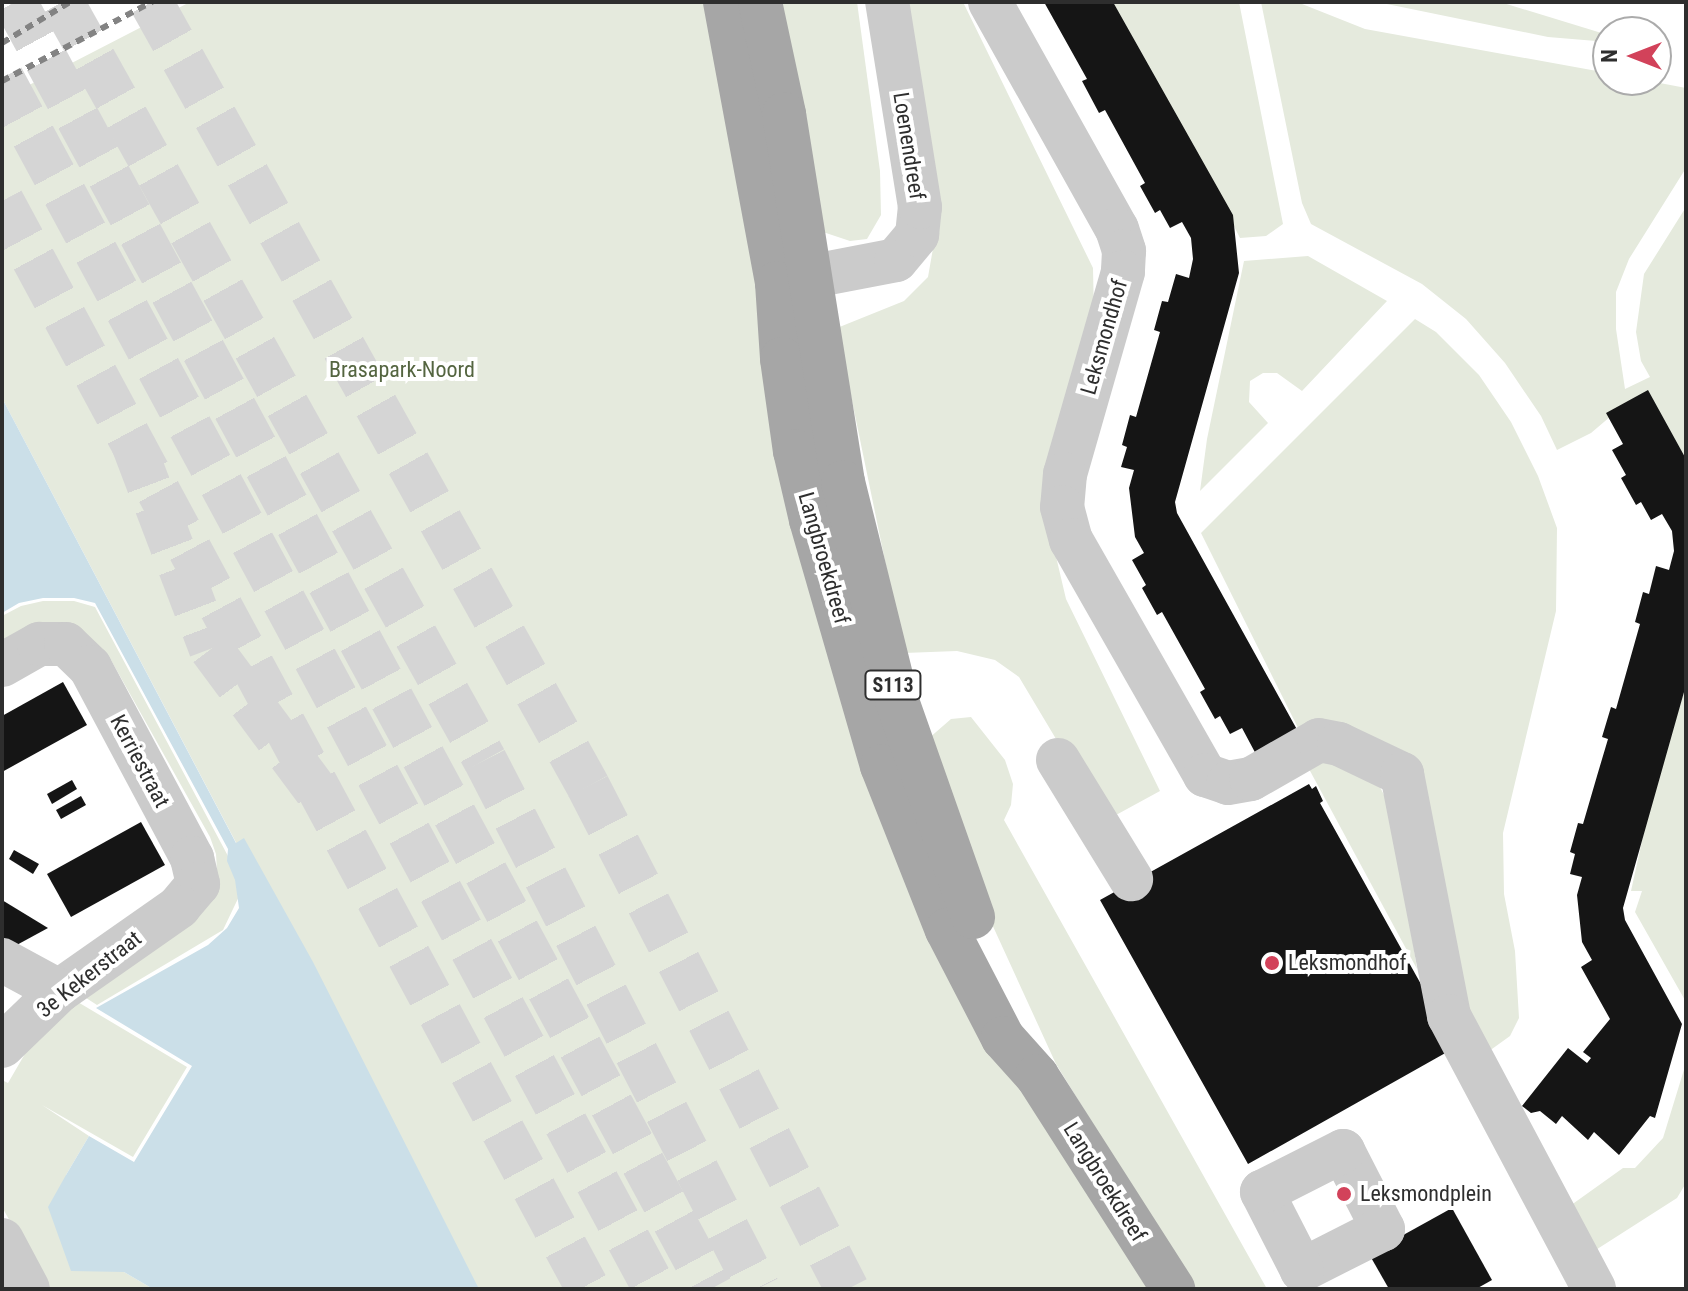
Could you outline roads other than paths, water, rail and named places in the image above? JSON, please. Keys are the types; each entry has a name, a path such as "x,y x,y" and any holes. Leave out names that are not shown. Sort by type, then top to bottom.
{"main road":[{"name":"Langbroekdreef","path":"725,2 794,279 824,379 881,705 990,960 1024,1029 1037,1076 1173,1289"},
{"name":"Langbroekdreef","path":"760,2 784,114 794,279"}],"street":[{"name":"Loenendreef","path":"794,279 896,260 917,235 920,207 887,2"},
{"name":"Leksmondhof","path":"990,2 1117,229 1124,251 1123,272 1065,474 1062,507 1066,527 1201,770 1216,781 1228,783 1251,779 1319,740 1339,744 1402,774 1449,1016 1590,1282"},
{"name":"Kerriestraat","path":"21,654 66,644 90,667 192,858 198,884 179,907"},
{"path":"1058,760 1131,879"},
{"name":"3e Kekerstraat","path":"2,1046 59,991 179,907"},
{"path":"2,960 59,991"},
{"path":"2,1240 28,1289"}],"water":[{"path":"2,398 236,843 244,838 313,962 479,1289 153,1289 124,1272 71,1271 48,1207 89,1136 134,1162 192,1066 96,1008 208,945 227,928 239,908 235,880 227,861 228,849 95,603 74,598 43,598 19,603 2,613"}],"tunnel":[{"path":"15,2 711,1289"},
{"path":"62,2 485,760 758,1289"},
{"path":"151,2 588,786 847,1289"},
{"path":"2,78 655,1289"},
{"path":"2,201 588,1289"},
{"path":"133,444 211,649 327,805"}],"railway":[{"path":"2,43 70,2"},
{"path":"2,81 152,2"}],"place":[{"name":"Leksmondhof","path":"1272,963"},
{"name":"Leksmondplein","path":"1344,1194"}],"park label":[{"name":"Brasapark-Noord","path":"402,370"}]}
